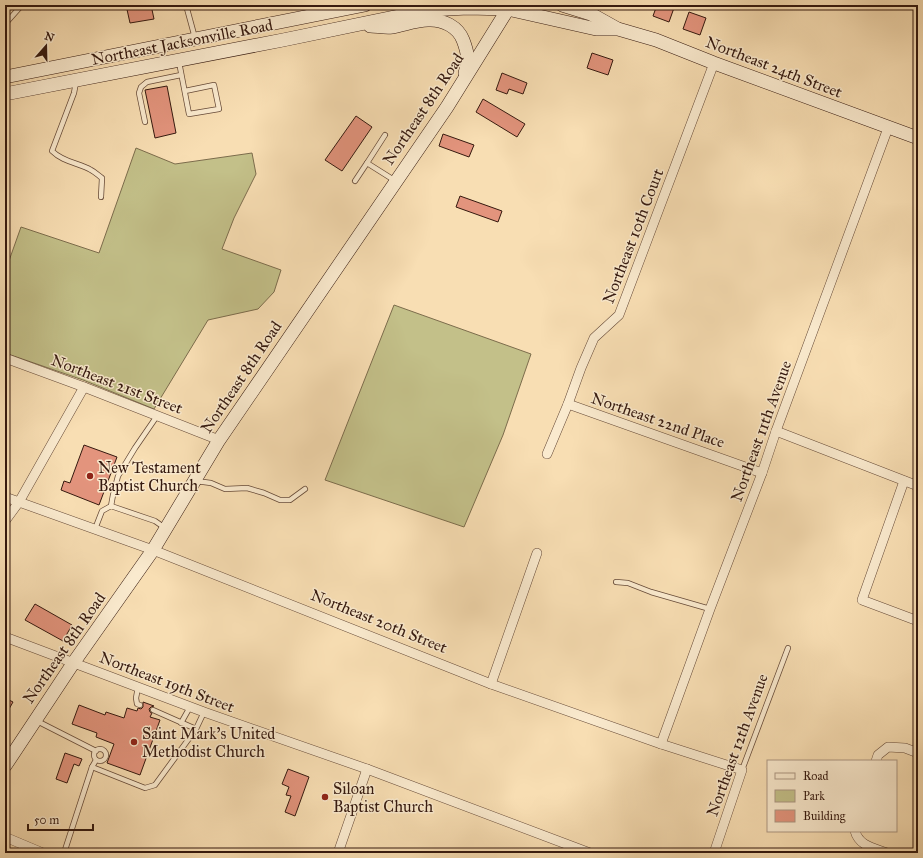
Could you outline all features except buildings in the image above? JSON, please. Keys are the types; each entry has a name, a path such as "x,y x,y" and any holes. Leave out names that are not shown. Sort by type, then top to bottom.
{"main road":[{"path":"5,77 365,5"},
{"name":"Northeast 24th Street","path":"562,5 591,14 618,29 656,40 714,63 918,138"},
{"name":"Northeast 24th Street","path":"510,6 596,28 618,29"},
{"name":"Northeast Jacksonville Road","path":"5,94 428,10 510,6"},
{"name":"Northeast 8th Road","path":"5,766 74,662 153,550 219,440 447,107 510,6"},
{"path":"352,25 390,27 429,19 447,23 454,27 459,33 467,51 468,59 461,86"},
{"path":"195,39 199,56"}],"street":[{"name":"Northeast 10th Court","path":"547,454 594,338 619,315 714,63"},
{"name":"Northeast 11th Avenue","path":"661,744 888,128"},
{"name":"Northeast 21st Street","path":"5,358 219,440"},
{"path":"5,521 19,502 84,387"},
{"name":"Northeast 22nd Place","path":"568,404 762,473"},
{"path":"776,431 918,486"},
{"path":"904,481 862,600 918,621"},
{"name":"Northeast 20th Street","path":"6,499 19,502 153,550 491,684 661,744 742,770"},
{"path":"491,684 537,553"},
{"name":"Northeast 19th Street","path":"5,637 190,707 367,769 590,853"},
{"path":"876,760 878,755 888,747 905,748 918,753"},
{"path":"338,853 367,769"},
{"name":"Northeast 12th Avenue","path":"714,853 742,770"},
{"path":"856,833 865,845 887,853"},
{"path":"5,837 43,853"}],"lane":[{"path":"5,24 21,5"},
{"path":"186,5 195,39"},
{"path":"178,60 184,90 189,114 219,109 214,85 184,90"},
{"path":"145,122 138,93 141,87 147,82 181,75"},
{"path":"77,80 74,94 52,151 56,155 71,163 91,170 102,178 102,197"},
{"path":"355,181 386,135"},
{"path":"367,163 396,181"},
{"path":"112,506 118,476 157,416"},
{"path":"194,481 211,483 225,489 247,488 280,500 290,500 305,488"},
{"path":"95,529 102,511 112,506 155,522 166,528"},
{"path":"616,582 628,583 651,592 710,610"},
{"name":"Northeast 12th Avenue","path":"742,770 788,648"},
{"path":"138,687 136,698 137,704 140,705"},
{"path":"181,723 190,707"},
{"path":"153,710 196,729"},
{"path":"92,767 145,788 155,785 196,729 204,712"},
{"path":"35,721 96,751 99,749 106,752 106,758 102,761 96,760"},
{"path":"64,853 92,767 96,760 94,756 96,751"}],"green space":[{"path":"136,148 175,164 252,153 256,174 234,218 222,249 281,270 274,292 258,309 208,320 154,409 83,380 5,353 5,272 21,227 99,253"},
{"path":"394,305 531,354 503,435 464,527 325,480"}],"place":[{"name":"New Testament Baptist Church","path":"90,476"},
{"name":"Saint Mark's United Methodist Church","path":"134,742"},
{"name":"Siloan Baptist Church","path":"325,797"}]}
